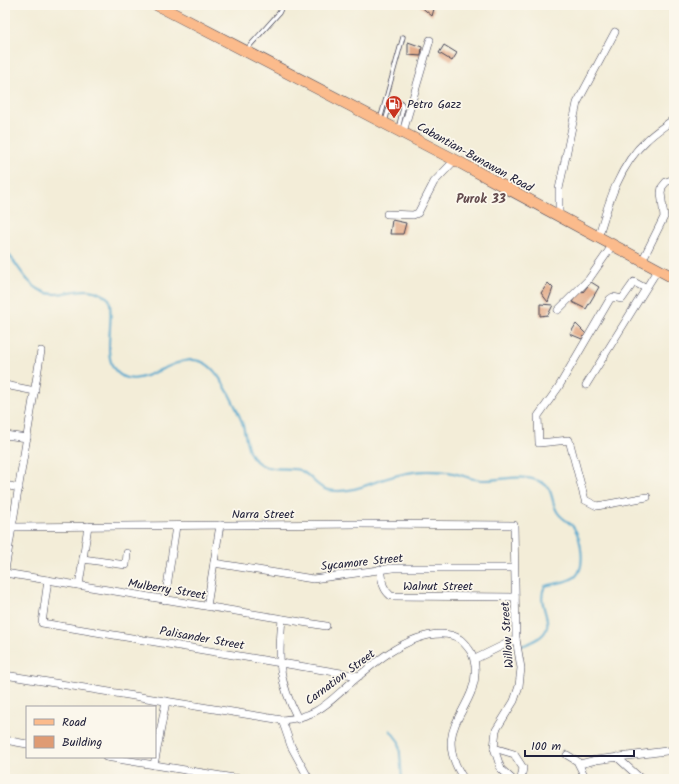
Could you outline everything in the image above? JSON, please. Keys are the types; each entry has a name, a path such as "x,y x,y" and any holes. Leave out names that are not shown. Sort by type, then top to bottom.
{"main road":[{"name":"Cabantian-Bunawan Road","path":"157,5 244,52 455,160 612,246 673,276"}],"street":[{"path":"559,217 559,188 577,103 615,32"},
{"path":"400,131 430,40"},
{"path":"598,238 609,200 626,166 636,151 646,140 674,119"},
{"path":"386,214 413,215 418,213 434,182 455,160"},
{"path":"642,261 664,217 661,193 662,187 666,182 674,179"},
{"path":"558,310 589,279 612,246"},
{"path":"586,386 658,269"},
{"path":"645,288 634,282 622,300 613,297 610,299 558,388 538,416 539,443 569,440 585,500 597,506 647,497"},
{"path":"5,572 41,351"},
{"path":"5,385 35,390"},
{"path":"5,435 27,438"},
{"path":"5,485 19,488"},
{"path":"207,606 220,525"},
{"name":"Narra Street","path":"12,527 514,525"},
{"name":"Willow Street","path":"512,779 501,769 494,748 496,730 514,702 519,686 520,654 516,639 514,525"},
{"path":"79,585 88,526"},
{"path":"165,600 176,526"},
{"path":"83,559 126,565 127,553"},
{"name":"Sycamore Street","path":"214,563 313,579 380,569 514,568"},
{"name":"Walnut Street","path":"380,569 383,585 386,592 391,596 515,597"},
{"name":"Mulberry Street","path":"5,572 326,626"},
{"name":"Palisander Street","path":"48,580 42,622 359,676"},
{"path":"282,619 279,662 284,690 298,719"},
{"name":"Carnation Street","path":"5,675 282,720 298,719 317,710 359,676 400,646 415,638 432,634 447,634 458,638 469,648 475,659"},
{"path":"464,779 455,766 451,752 451,737 455,722 475,679 475,659 516,639"},
{"path":"156,754 166,701"},
{"path":"282,720 291,746 309,779"},
{"path":"5,740 26,744"},
{"path":"494,748 514,754 523,768 521,779"},
{"path":"580,764 590,761 674,750"},
{"path":"567,755 580,764 586,779"},
{"path":"617,757 641,779"},
{"path":"112,758 240,779"},
{"path":"154,765 155,758"}],"lane":[{"path":"244,52 279,13 283,5"},
{"path":"382,122 403,37"},
{"path":"382,122 391,100 401,102 403,108 400,131"}],"building":[{"path":"419,5 434,9 432,16"},
{"path":"408,42 422,47 421,56 408,55"},
{"path":"444,45 457,53 452,61 439,53"},
{"path":"392,220 406,223 403,234 390,234"},
{"path":"591,282 599,287 586,309 572,302 580,290 583,292"},
{"path":"548,283 553,288 548,302 541,293"},
{"path":"540,304 553,305 548,315 540,316"},
{"path":"576,324 586,334 582,339 570,334"}],"waterway":[{"path":"5,250 26,278 42,291 50,294 58,294 91,290 100,293 109,299 111,316 109,355 115,370 125,377 136,379 185,361 197,361 209,366 224,384 232,400 242,422 249,451 255,460 264,466 299,470 320,487 335,491 355,489 387,478 427,471 450,472 480,480 520,477 534,479 545,485 550,492 558,513 577,533 582,559 581,566 576,576 573,578 545,586 542,595 547,626 544,633 536,640 521,646"},
{"path":"390,730 399,742 402,779"}],"place":[{"name":"Petro Gazz","path":"394,119"}],"district":[{"name":"Purok 33","path":"481,198"}]}
